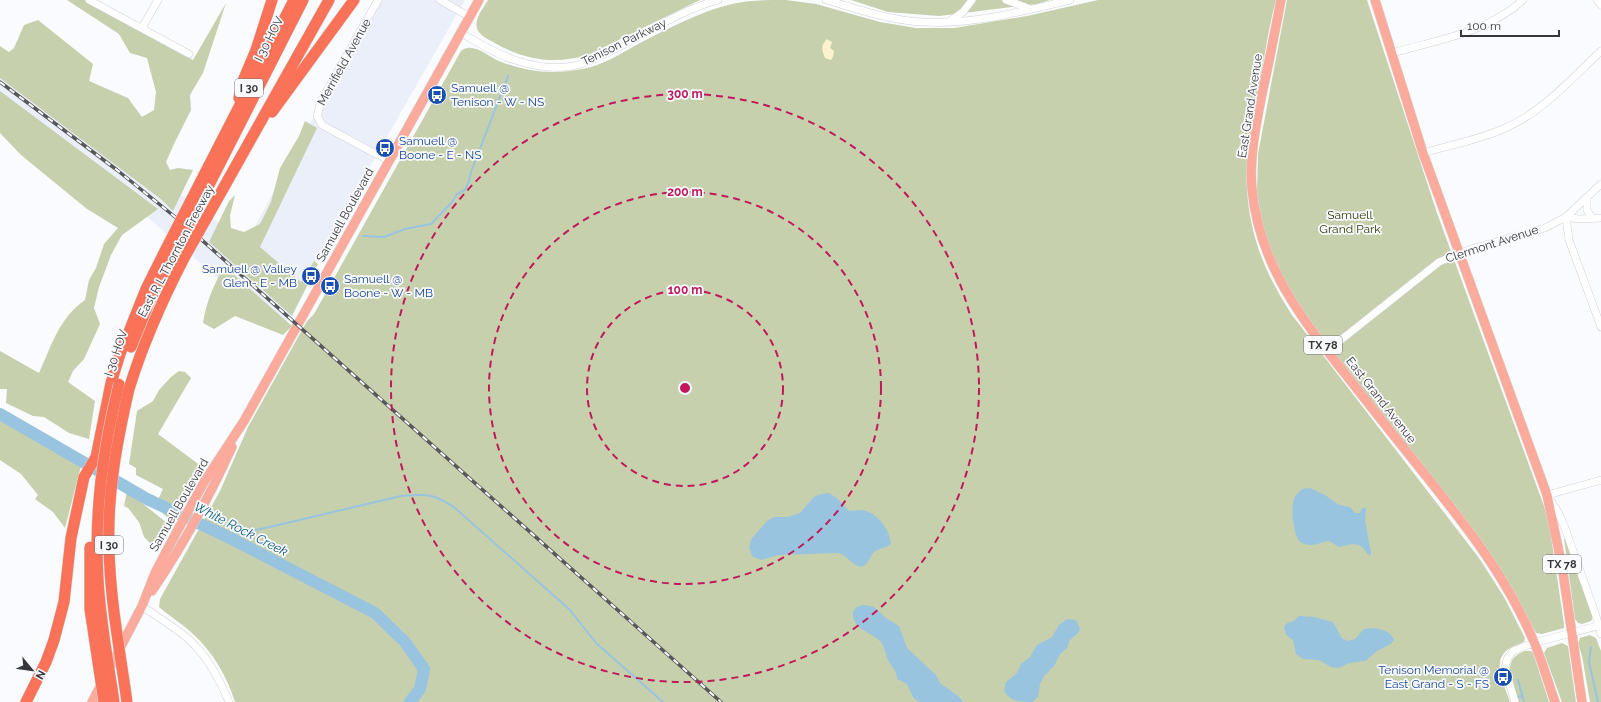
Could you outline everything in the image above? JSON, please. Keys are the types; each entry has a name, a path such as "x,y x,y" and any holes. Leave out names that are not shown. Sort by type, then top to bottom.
{"highway":[{"path":"236,112 242,81 256,50 272,0"},
{"name":"East R L Thornton Freeway","path":"104,702 90,609 90,522 96,457 115,383 132,321 208,177 236,112 294,0"},
{"name":"I 30 HOV","path":"208,177 303,0"},
{"name":"East R L Thornton Freeway","path":"127,702 113,605 109,547 109,521 114,463 120,429 130,389 150,329 163,298 329,0"},
{"path":"246,148 354,0"},
{"name":"I 30 HOV","path":"114,702 100,607 97,551 98,492 115,383"},
{"path":"26,702 46,662 54,640 64,602 68,557 84,477 96,457"}],"main road":[{"name":"Samuell Boulevard","path":"142,606 155,573 204,482 244,421 479,0"},
{"name":"East Grand Avenue","path":"1281,0 1256,123 1252,172 1252,188 1260,232 1272,266 1278,279 1298,310 1327,351 1474,538 1506,587 1534,643 1555,702"},
{"name":"TX 78","path":"1375,0 1423,153 1547,495 1562,566 1582,702"},
{"name":"Samuell Boulevard","path":"92,702 142,606 177,553 213,488 244,421"}],"street":[{"path":"89,0 189,54"},
{"path":"142,28 158,0"},
{"name":"Merrifield Avenue","path":"378,0 321,101 317,116 322,125 389,161"},
{"path":"440,0 470,17"},
{"name":"Tenison Parkway","path":"461,33 501,55 517,61 534,65 562,67 580,64 596,58 681,14 718,0"},
{"path":"826,0 872,14 922,22 948,22 983,18 1070,0"},
{"path":"948,22 963,12 972,0"},
{"path":"1006,0 1021,6 1032,8"},
{"path":"1392,53 1474,30 1504,15 1523,0"},
{"path":"1597,0 1601,5"},
{"path":"1423,153 1485,136 1522,120 1553,96 1601,51"},
{"name":"Clermont Avenue","path":"1327,351 1433,265 1460,252 1545,228 1566,217 1601,184"},
{"path":"1587,197 1587,210 1592,218"},
{"path":"1601,218 1578,219 1566,217 1569,240 1601,327"},
{"path":"1601,480 1547,495 1556,508 1565,528 1600,626 1601,634"},
{"path":"142,606 187,638 198,649 217,676 229,702"},
{"path":"1515,702 1505,668 1506,659 1512,651 1534,643 1600,626"}],"shaded area":[{"path":"376,0 465,0 298,293 297,303 280,333 0,91 0,63 43,97 184,197 235,235 245,245"}],"green space":[{"path":"67,0 87,0 193,60 226,3 203,73 190,95 191,110 166,162 170,170 178,168 193,170 173,211 162,200 0,78 0,46 9,52 14,48 24,25 38,20 93,64 89,81 128,98 142,117 154,110 156,92 147,58 130,53 119,34"},
{"path":"488,0 700,0 588,55 563,60 551,60 527,57 505,48 481,35 476,24 480,13"},
{"path":"786,0 816,4 880,22 916,28 954,28 1027,16 1098,0 1276,0 1266,44 1247,164 1249,207 1256,240 1261,255 1274,285 1292,315 1479,558 1504,597 1525,638 1524,642 1508,649 1501,658 1501,677 1510,702 235,702 228,683 213,657 189,630 159,607 160,599 220,491 248,427 307,321 314,314 461,51 465,48 475,48 499,61 529,70 550,72 571,71 604,62 673,26 720,7 745,2"},
{"path":"851,0 1050,0 1037,4 939,16 888,12"},
{"name":"Samuell Grand Park","path":"1287,0 1367,0 1437,213 1544,506 1550,530 1564,628 1542,634 1536,633 1516,596 1423,467 1300,308 1283,282 1265,234 1257,192 1258,154"},
{"path":"0,91 158,209 122,235 111,255 99,287 94,308 100,324 84,359 73,371 68,382 95,401 89,439 69,433 44,417 33,416 6,403 7,389 0,389 0,351 39,373 52,342 62,324 76,307 85,300 89,280 96,268 104,244 118,228 87,209 21,155 0,133"},
{"path":"305,121 317,128 260,247 301,282 314,261 318,264 292,316 209,242 229,201 235,195 230,216 231,228 244,232 260,224 271,202 280,168 299,136"},
{"path":"224,266 292,326 283,335 235,316 214,329 203,323 211,294"},
{"path":"179,371 185,372 191,378 158,434 201,466 168,518 155,506 163,489 136,475 136,468 129,464 137,411 153,401 159,390"},
{"path":"0,420 81,466 65,528 53,512 35,499 38,495 21,474 0,460"},
{"path":"127,491 167,523 166,528 153,546 144,537 139,522 128,508 124,506"},
{"path":"1564,539 1566,539 1593,617 1591,621 1582,624 1578,623 1575,619"},
{"path":"1590,635 1596,638 1601,651 1601,702 1590,702 1582,656 1578,643 1580,638"},
{"path":"1562,643 1568,646 1576,702 1562,702 1544,653 1547,648"},
{"path":"1525,651 1531,651 1533,653 1549,702 1519,702 1511,680 1510,666 1512,660 1517,655"}],"sand":[{"path":"827,39 832,42 830,48 834,51 831,60 825,58 822,50 822,46"}],"water":[{"path":"1310,488 1325,495 1339,505 1350,507 1355,513 1360,513 1362,508 1366,508 1365,521 1371,553 1370,556 1364,549 1355,544 1339,547 1329,541 1309,545 1302,543 1299,540 1294,523 1294,499 1302,489"},
{"path":"829,493 838,499 849,511 862,510 878,518 886,528 891,544 874,552 867,563 863,566 856,565 838,553 778,555 761,560 752,556 749,547 752,538 768,520 774,517 788,517 800,513 814,497"},
{"path":"861,605 874,607 886,618 899,626 907,648 936,675 940,683 964,702 919,702 913,697 907,684 897,679 896,673 888,660 882,643 859,627 856,623 853,613 855,609"},
{"path":"1299,616 1314,617 1333,622 1342,638 1348,641 1355,639 1364,629 1372,628 1389,633 1394,640 1391,644 1377,651 1365,661 1349,663 1339,668 1331,667 1319,660 1303,659 1296,654 1293,640 1286,635 1284,627 1287,623 1294,621"},
{"path":"1067,619 1076,620 1080,629 1078,633 1070,640 1067,648 1060,654 1054,666 1044,676 1040,684 1038,696 1033,702 1020,701 1009,697 1004,690 1006,682 1017,673 1021,664 1030,657 1037,645 1052,637 1059,625"}],"waterway":[{"path":"363,236 384,237 405,229 431,224 453,201 457,194 465,190 508,76"},
{"name":"White Rock Creek","path":"0,414 147,499 226,536 375,613 405,642 424,669 420,689 410,702"},
{"path":"226,536 401,496 424,495 435,497 455,508 570,610 596,643 663,702"},
{"path":"1591,647 1589,662 1598,702"},
{"path":"1518,680 1524,702"},
{"path":"1517,697 1522,696"}],"railway":[{"path":"0,82 117,170 185,225 721,702"}],"place":[{"name":"Samuell @ Tenison - W - NS","path":"437,95"},
{"name":"Samuell @ Boone - E - NS","path":"385,148"},
{"name":"Samuell @ Valley Glen - E - MB","path":"311,276"},
{"name":"Samuell @ Boone - W - MB","path":"330,286"},
{"name":"Tenison Memorial @ East Grand - S - FS","path":"1503,677"}]}
